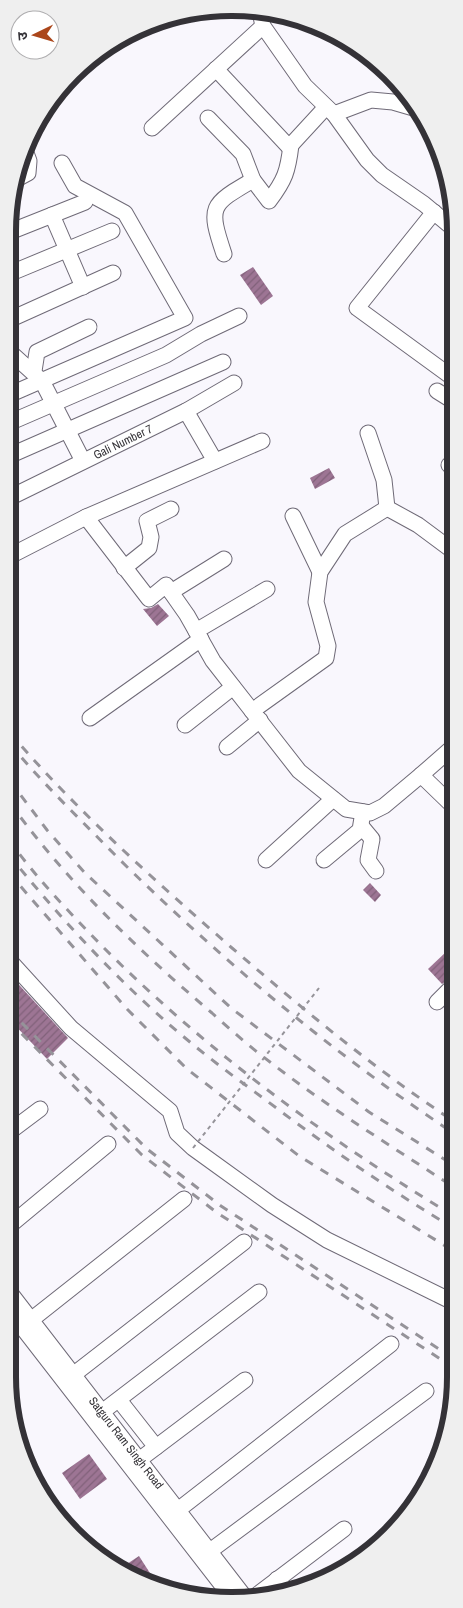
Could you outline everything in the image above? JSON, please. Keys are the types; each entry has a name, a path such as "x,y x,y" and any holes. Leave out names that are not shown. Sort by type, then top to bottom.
{"street":[{"path":"152,128 216,69 261,19 305,86 330,110 367,160 382,175 433,210 446,222"},
{"path":"216,69 284,144 291,145"},
{"path":"208,118 243,154 253,180 269,201 284,182 289,167 291,145 330,110 371,100 393,102 406,106"},
{"path":"25,174 28,172 29,160"},
{"path":"16,391 38,376 185,318 125,213 76,186 62,163"},
{"path":"224,254 214,224 217,204 221,199 253,180"},
{"path":"16,229 85,202"},
{"path":"433,210 446,214"},
{"path":"433,210 357,308 447,374"},
{"path":"52,215 83,287"},
{"path":"16,271 112,232"},
{"path":"16,317 113,274"},
{"path":"16,420 166,355 201,334 239,316"},
{"path":"38,376 37,352 89,327"},
{"path":"16,360 38,376 83,461"},
{"path":"16,453 223,362"},
{"name":"Gali Number 7","path":"16,494 186,411 234,383"},
{"path":"437,391 447,397"},
{"path":"186,411 215,461"},
{"path":"368,433 384,480 388,508"},
{"path":"16,553 86,517 262,441"},
{"path":"388,508 418,525 447,547"},
{"path":"227,746 256,716 326,658 328,646 316,602 320,572 345,534 388,508"},
{"path":"124,568 149,548 151,537 147,521 171,509"},
{"path":"293,516 320,572"},
{"path":"86,517 149,599 166,585 213,661 299,771 346,809 363,820 372,838 368,860 376,871"},
{"path":"171,592 224,559"},
{"path":"90,718 198,635 267,589"},
{"path":"186,725 233,687"},
{"path":"324,860 370,813 384,806 447,752"},
{"path":"421,775 447,800"},
{"path":"266,860 333,799"},
{"path":"16,968 71,1028 170,1111 177,1133 193,1148 272,1205 327,1240 447,1299"},
{"path":"436,1002 447,992"},
{"path":"16,1127 40,1109"},
{"path":"16,1219 108,1144"},
{"path":"31,1320 184,1199"},
{"path":"73,1375 244,1242"},
{"path":"102,1412 259,1292"},
{"name":"Satguru Ram Singh Road","path":"16,1300 240,1591"},
{"name":"Satguru Ram Singh Road","path":"16,1319 227,1592"},
{"path":"178,1510 391,1344"},
{"path":"139,1460 245,1380"},
{"path":"210,1552 426,1391"},
{"path":"119,1400 156,1447"},
{"path":"282,1585 344,1529"}],"path":[{"path":"193,1148 320,988"}],"building":[{"path":"253,267 273,296 261,305 240,275"},
{"path":"329,468 335,478 315,489 310,478"},
{"path":"158,604 169,616 157,626 143,609 151,608"},
{"path":"370,883 381,895 375,902 363,890"},
{"path":"447,951 447,980 442,984 428,969"},
{"path":"16,982 68,1038 47,1059 16,1026"},
{"path":"89,1454 107,1479 80,1499 62,1473"},
{"path":"139,1556 152,1576 136,1570 126,1564"}],"railway":[{"path":"16,740 89,817 145,871 232,948 366,1059 447,1117"},
{"path":"16,751 119,859 197,933 321,1037 407,1102 447,1129"},
{"path":"16,789 47,830 85,873 231,1008 369,1112 447,1161"},
{"path":"16,811 79,888 157,965 233,1032 314,1095 447,1183"},
{"path":"16,849 43,882 104,948 185,1023 270,1092 314,1124 405,1186 447,1212"},
{"path":"16,863 98,956 170,1026 239,1080 345,1158 447,1224"},
{"path":"16,881 127,1009 187,1069 299,1156 447,1247"},
{"path":"16,1017 147,1149 221,1206 447,1354"},
{"path":"16,1028 142,1155 216,1212 447,1363"}]}
